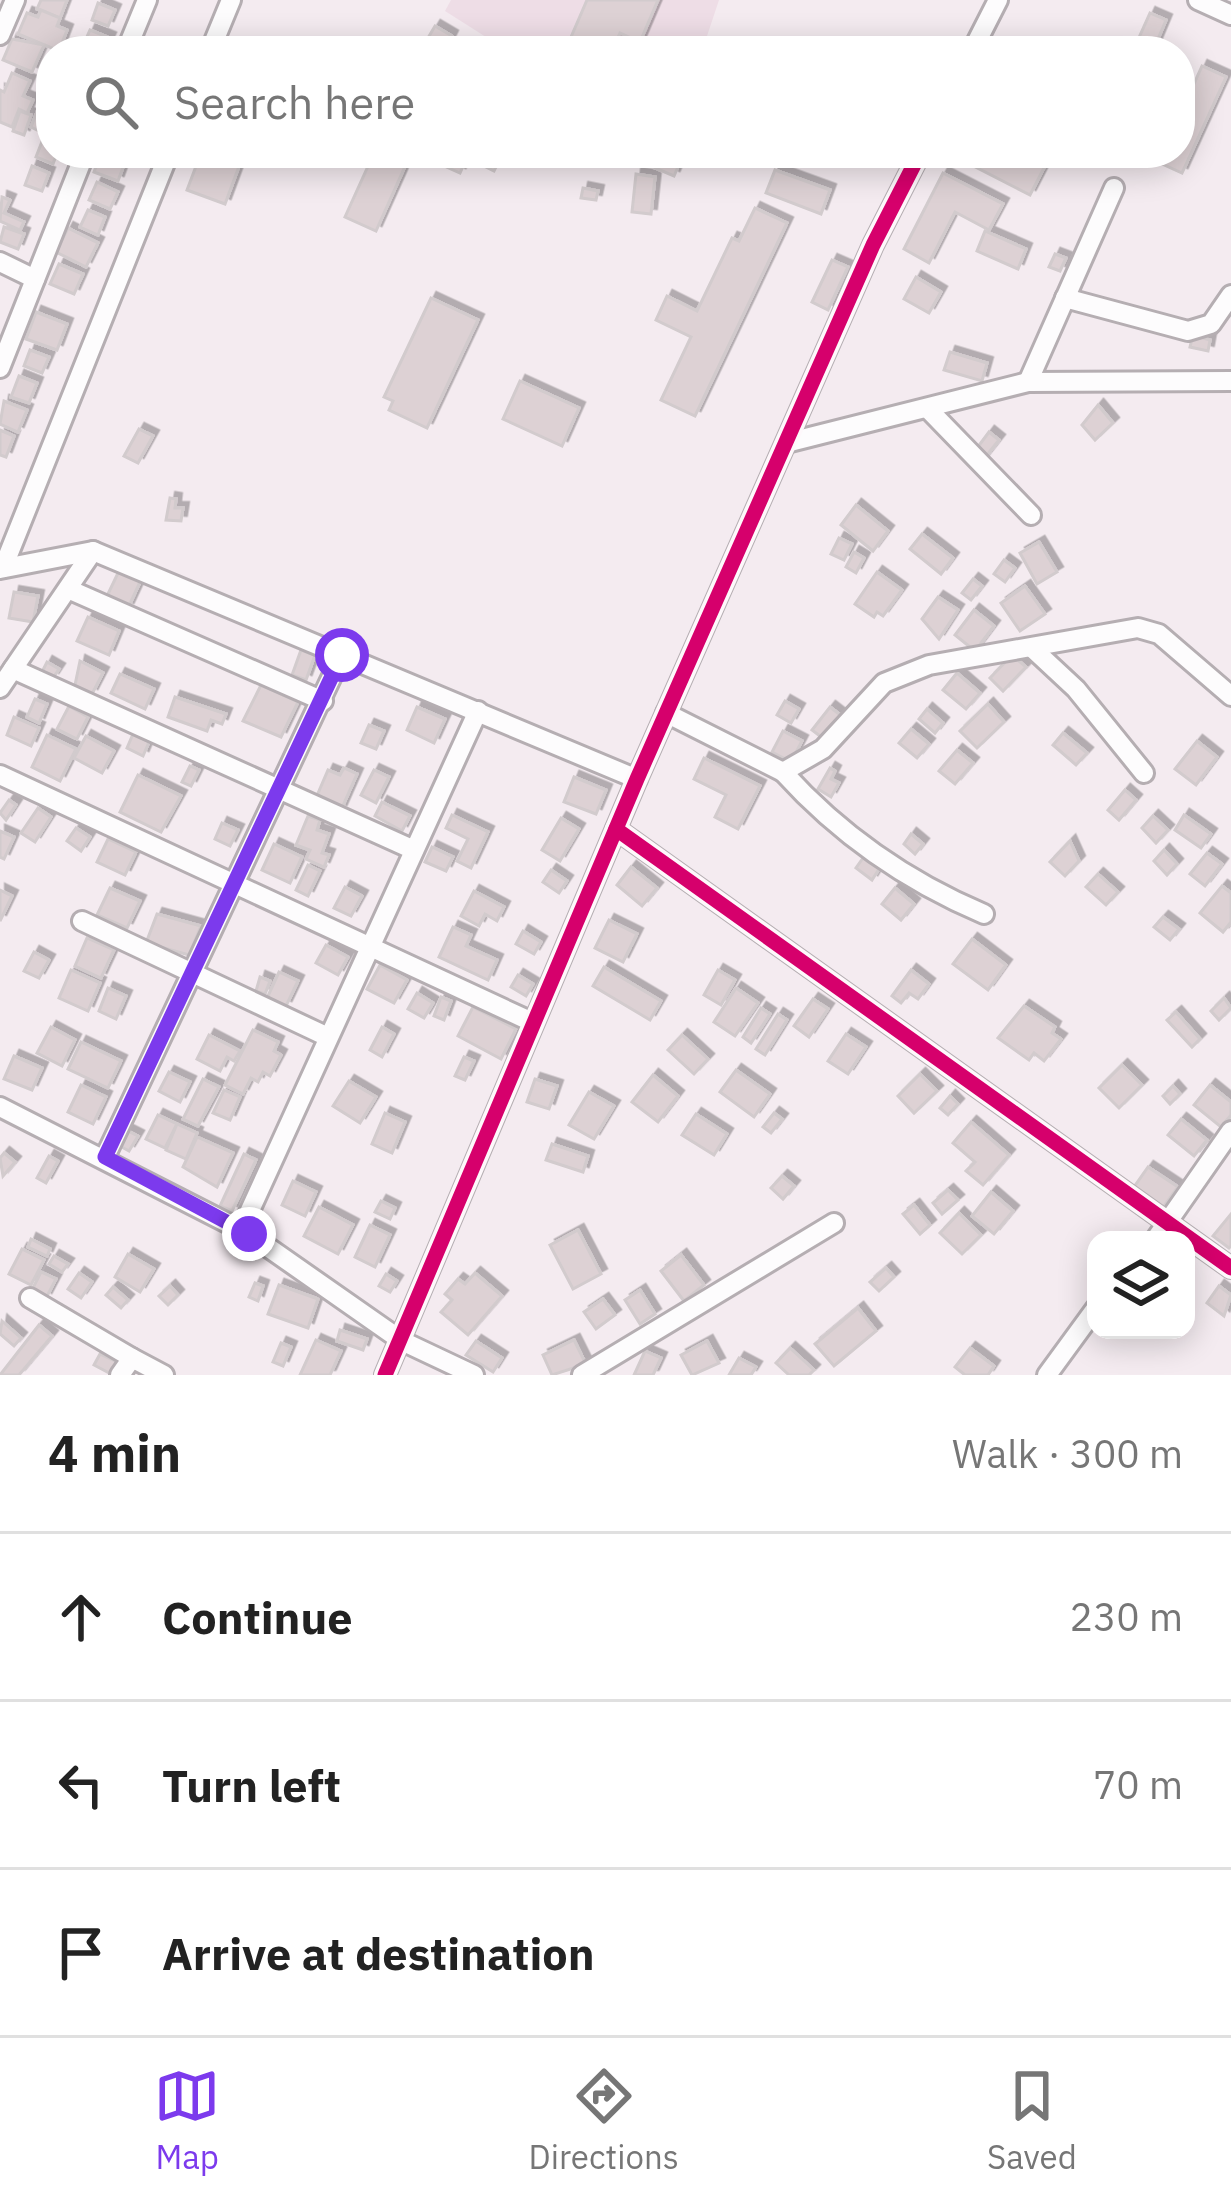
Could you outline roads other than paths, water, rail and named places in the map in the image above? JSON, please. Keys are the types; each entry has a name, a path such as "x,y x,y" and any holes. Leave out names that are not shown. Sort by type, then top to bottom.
{"street":[{"path":"0,35 15,0"},
{"path":"132,36 147,0"},
{"path":"216,36 231,0"},
{"path":"980,36 998,0"},
{"path":"1198,0 1231,15"},
{"path":"0,368 80,168"},
{"path":"1,568 163,168"},
{"path":"385,1375 637,779 913,168"},
{"path":"1028,382 1114,188"},
{"path":"0,262 35,279"},
{"path":"1065,298 1187,332 1211,324 1231,295"},
{"path":"786,442 1028,382 1231,381"},
{"path":"929,410 1031,515"},
{"path":"1,568 93,551 637,779"},
{"path":"0,688 93,551"},
{"path":"68,589 323,701"},
{"path":"783,772 823,749 884,683 929,665 1138,628 1160,634 1231,696"},
{"path":"1031,648 1076,689 1144,773"},
{"path":"105,1157 342,655"},
{"path":"13,669 414,850"},
{"path":"241,1230 478,712"},
{"path":"666,713 783,772 824,816 872,854 984,914"},
{"path":"0,776 236,880 532,1022"},
{"path":"616,829 1072,1159 1231,1268"},
{"path":"82,921 328,1037"},
{"path":"0,1107 241,1230 401,1341 474,1375"},
{"path":"1163,1231 1231,1131"},
{"path":"582,1375 833,1223"},
{"path":"30,1298 164,1375"},
{"path":"1047,1375 1087,1320"},
{"path":"120,1375 132,1358"}]}
